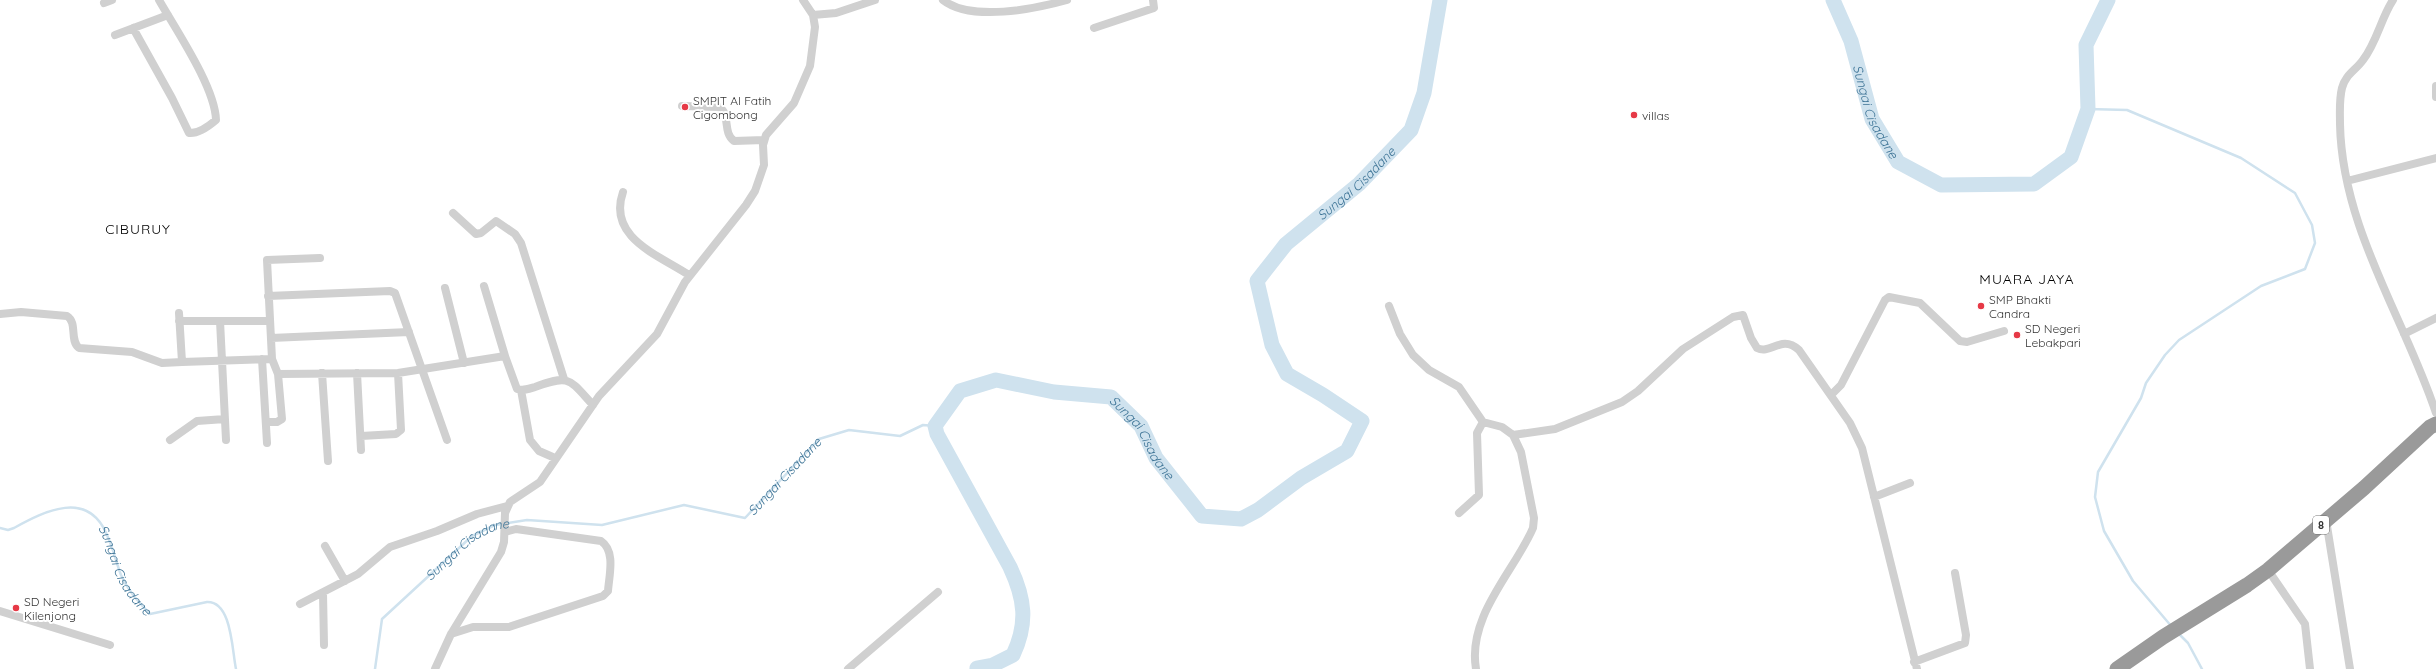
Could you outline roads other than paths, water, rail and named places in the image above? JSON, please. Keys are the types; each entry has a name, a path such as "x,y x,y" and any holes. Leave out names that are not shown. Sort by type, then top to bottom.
{"highway":[{"name":"8","path":"2117,669 2163,637 2247,586 2268,570 2364,488 2430,427 2436,424"}],"street":[{"path":"104,3 112,0"},
{"path":"133,28 172,98 185,129 189,133 194,134 216,120 215,106 204,80 159,0"},
{"path":"436,669 451,634 501,552 505,531 506,510 514,498 540,482 555,458 593,405 657,334 689,275 746,205 755,191 764,165 764,140 769,129 794,103 808,73 814,41 813,15 803,0"},
{"path":"813,15 836,13 875,0"},
{"path":"943,0 955,8 981,13 1067,0"},
{"path":"1094,28 1154,8 1153,0"},
{"path":"2393,0 2364,58 2348,75 2342,87 2341,144 2347,181 2368,251 2424,378 2436,412"},
{"path":"115,35 168,15"},
{"path":"2436,86 2436,97"},
{"path":"682,106 719,107 725,113 727,133 734,141 764,140"},
{"path":"2347,181 2436,158"},
{"path":"623,192 620,202 620,211 629,234 640,246 689,275"},
{"path":"453,213 476,234 481,233 496,221 518,238 527,260 564,379"},
{"path":"266,422 277,422 282,419 278,374 272,359 268,296 268,259 320,258"},
{"path":"484,286 514,385 521,390 530,440 539,450 555,458"},
{"path":"445,288 464,362"},
{"path":"268,296 390,291 397,296 447,440"},
{"path":"1831,395 1841,385 1885,300 1889,297 1922,304 1960,341 1967,342 2004,331"},
{"path":"1389,306 1400,334 1413,355 1429,370 1459,387 1483,422 1502,427 1514,435 1522,452 1534,518 1533,528 1497,590 1484,619 1476,645 1476,669"},
{"path":"0,314 21,312 67,316 72,322 75,344 79,348 132,352 162,363 272,359"},
{"path":"1514,435 1555,429 1622,402 1638,391 1683,349 1740,315 1746,318 1751,338 1757,348 1764,349 1784,343 1794,346 1831,395 1859,440 1916,666 1965,643 1966,635 1955,573"},
{"path":"182,362 179,317 220,321 269,321"},
{"path":"2404,334 2436,318"},
{"path":"220,321 226,440"},
{"path":"271,338 409,332"},
{"path":"278,374 398,373 505,356"},
{"path":"262,359 267,443"},
{"path":"322,373 328,461"},
{"path":"357,373 361,450"},
{"path":"361,436 396,434 401,430 398,373"},
{"path":"521,390 564,379 574,384 593,405"},
{"path":"170,440 197,421 225,419"},
{"path":"1459,513 1479,495 1478,433 1483,422"},
{"path":"1874,497 1910,483"},
{"path":"300,604 358,574 390,547 477,514 506,510"},
{"path":"2326,520 2350,669"},
{"path":"451,634 473,627 509,627 603,596 608,591 610,555 606,544 601,541 516,529 505,531"},
{"path":"325,546 345,581"},
{"path":"2268,570 2305,624 2310,669"},
{"path":"848,669 938,592"},
{"path":"323,593 324,645"},
{"path":"0,611 110,645"}],"waterway":[{"name":"Sungai Cisadane","path":"977,668 993,665 1013,655 1021,632 1023,611 1019,590 1010,567 937,434 935,426 960,391 996,380 1054,392 1111,397 1141,426 1156,458 1202,516 1241,519 1258,510 1301,478 1347,451 1362,421 1323,395 1287,374 1272,345 1257,281 1286,244 1359,184 1411,130 1424,93 1440,0"},
{"name":"Sungai Cisadane","path":"1833,0 1851,41 1872,119 1898,162 1941,185 2034,184 2071,157 2088,109 2086,45 2108,0"},
{"path":"2088,109 2127,110 2241,158 2295,193 2312,225 2315,243 2305,269 2261,286 2179,340 2165,355 2146,383 2141,398 2098,472 2095,497 2104,531 2133,581 2172,627"},
{"name":"Sungai Cisadane","path":"375,669 382,619 472,536 495,525 527,520 602,525 684,505 745,518 819,439 849,430 900,436 923,425 935,426"},
{"name":"Sungai Cisadane","path":"0,528 8,530 39,515 65,508 77,508 89,512 99,521 107,535 121,575 127,586 150,614 207,602 215,604 222,610 226,618 232,640 236,669"},
{"path":"2178,633 2188,643 2202,669"},
{"path":"971,669 977,668"}],"place":[{"name":"SMPIT Al Fatih Cigombong","path":"685,107"},
{"name":"villas","path":"1634,115"},
{"name":"SMP Bhakti Candra","path":"1981,306"},
{"name":"SD Negeri Lebakpari","path":"2017,335"},
{"name":"SD Negeri Kilenjong","path":"16,608"}],"district":[{"name":"CIBURUY","path":"138,229"},
{"name":"MUARA JAYA","path":"2027,279"}]}
